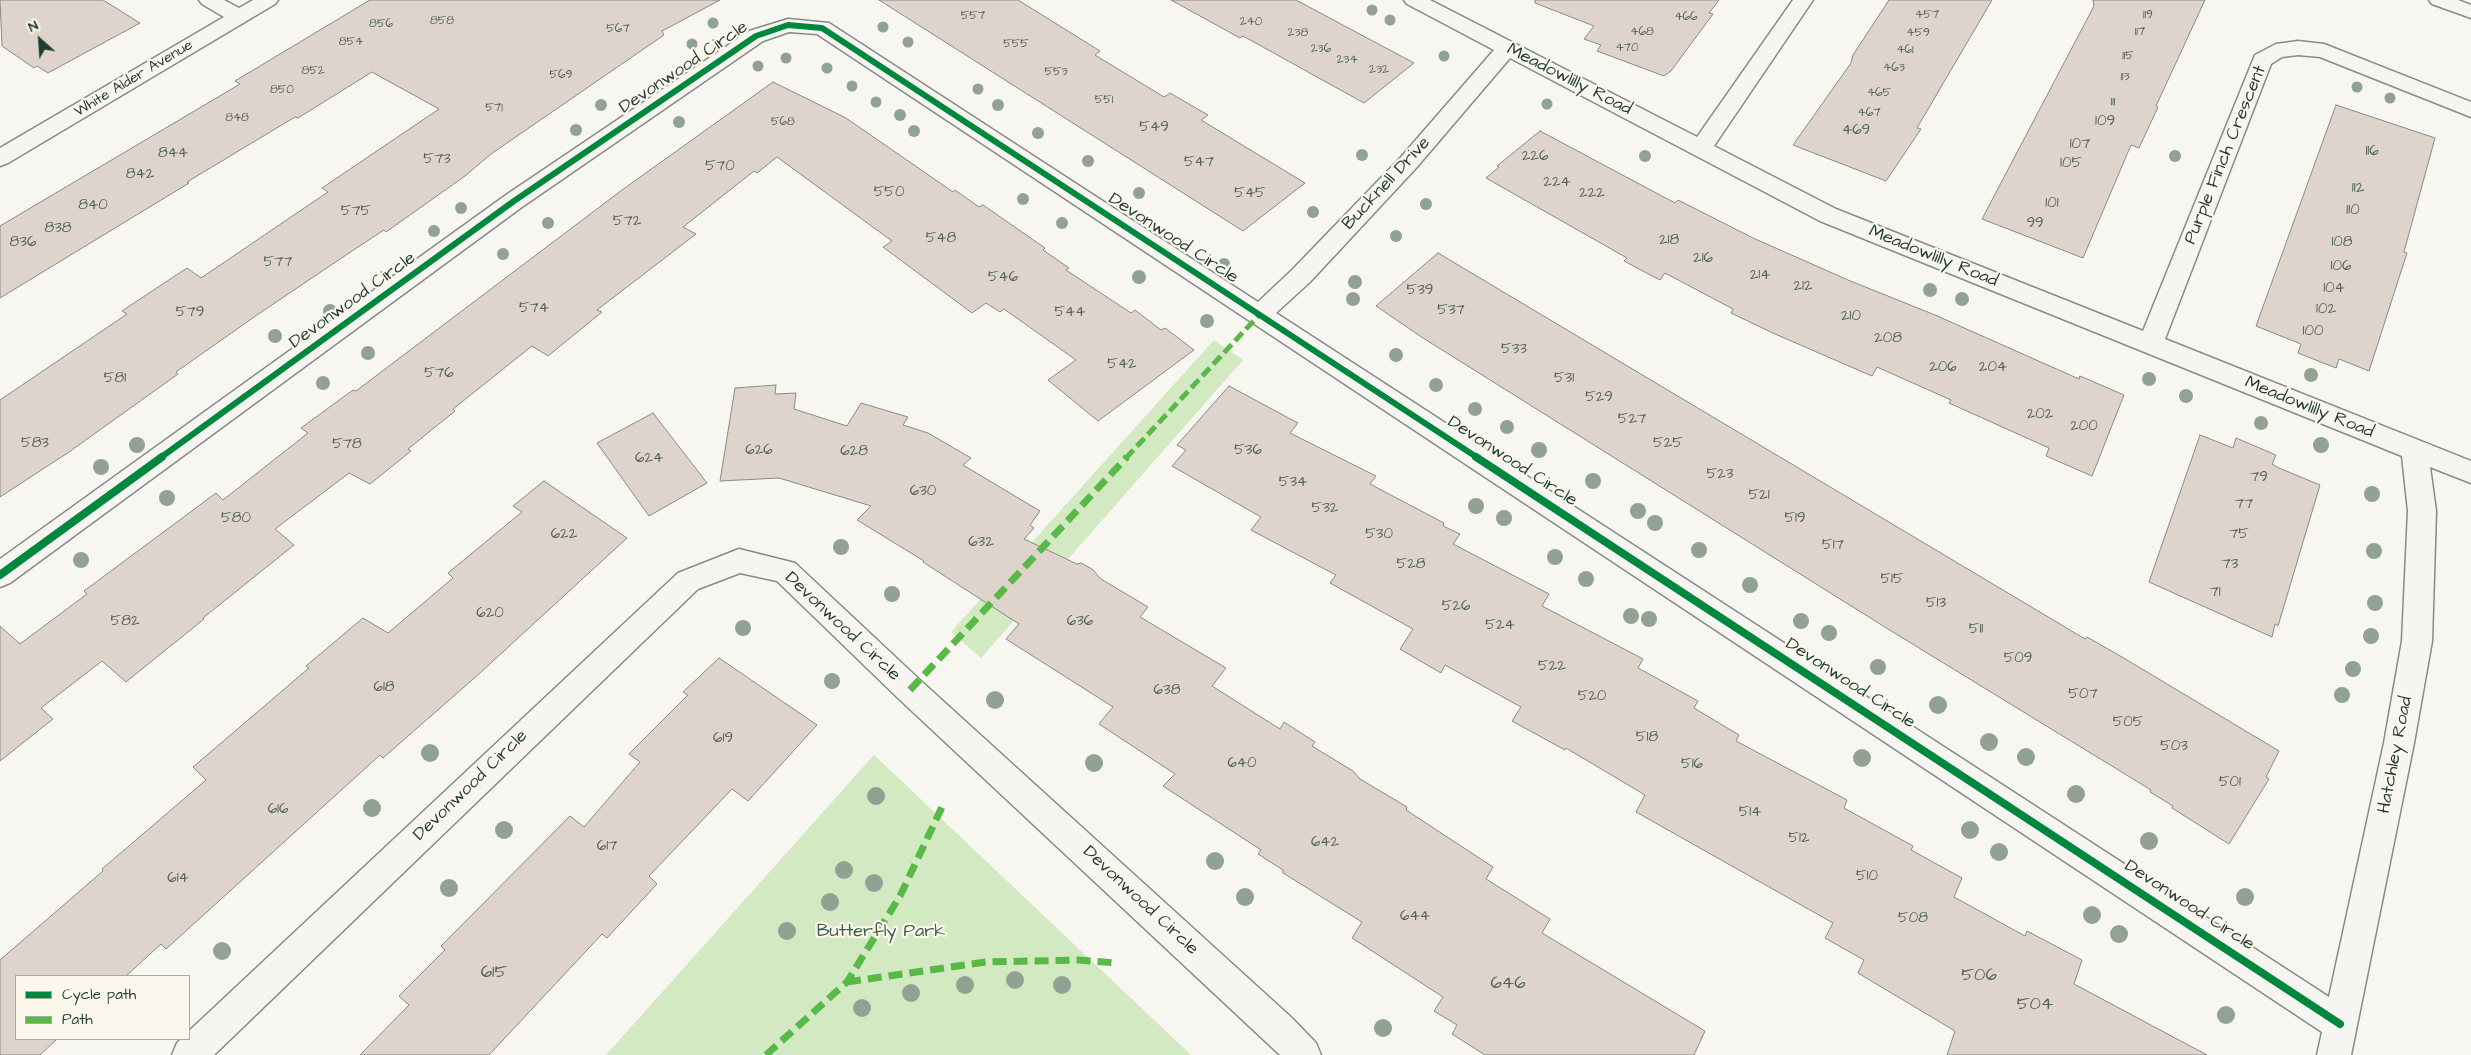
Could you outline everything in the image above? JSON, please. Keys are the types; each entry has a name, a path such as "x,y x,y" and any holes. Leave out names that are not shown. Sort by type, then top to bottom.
{"street":[{"path":"209,0 239,17"},
{"name":"White Alder Avenue","path":"0,158 268,0"},
{"name":"Meadowlilly Road","path":"1414,0 1828,215 2471,472"},
{"path":"1701,148 1803,0"},
{"path":"2439,0 2471,12"},
{"name":"Devonwood Circle","path":"0,575 514,202 756,36 788,24 822,28 2340,1024"},
{"name":"Bucknell Drive","path":"1260,314 1301,276 1409,162 1507,48"},
{"name":"Purple Finch Crescent","path":"2150,344 2262,60 2276,51 2298,48 2324,51 2471,110"},
{"name":"Hatchley Road","path":"2334,1055 2399,743 2418,641 2422,511 2415,450"},
{"name":"Devonwood Circle","path":"189,1055 688,581 740,561 785,571 910,690 1304,1055"}],"green space":[{"path":"1214,340 1243,360 981,658 951,632"},
{"name":"Butterfly Park","path":"874,755 1191,1055 606,1055"}],"building":[{"path":"0,0 103,0 140,23 48,73 37,66 34,68 2,46"},
{"path":"370,0 720,0 662,31 664,35 491,154 465,176 386,232 384,230 257,315 176,372 178,374 69,452 0,497 0,400 127,314 122,311 187,268 201,278 328,192 322,188 439,109 372,72 298,118 295,117 187,182 189,183 0,298 0,226 240,84 235,81"},
{"path":"879,0 1018,0 1100,51 1095,55 1164,97 1170,93 1208,115 1201,120 1305,183 1243,231"},
{"path":"1171,0 1296,0 1414,63 1364,103 1243,36 1240,38"},
{"path":"1535,0 1719,0 1709,13 1713,14 1671,71 1664,76 1597,51 1601,45 1584,39 1594,26 1535,3"},
{"path":"1889,0 1992,0 1917,128 1921,129 1886,181 1793,145 1851,63 1853,55"},
{"path":"2093,0 2205,0 2156,106 2158,107 2139,148 2131,145 2083,258 1982,219 2094,6"},
{"path":"773,82 846,118 953,192 955,190 979,207 983,205 1045,248 1043,250 1069,268 1066,270 1131,313 1135,310 1161,330 1165,328 1194,350 1098,421 1048,380 1076,360 1004,309 1000,312 986,303 972,313 883,247 892,241 777,157 757,173 754,171 683,227 696,234 597,310 602,312 548,356 532,346 453,409 455,411 408,449 411,451 370,484 349,473 275,529 294,545 126,682 102,661 41,708 53,719 0,761 0,626 20,644 87,594 84,591 216,493 223,500 308,433 301,428 353,390 356,391 622,190"},
{"path":"2336,105 2435,138 2404,252 2407,253 2369,371 2339,359 2336,368 2298,353 2301,344 2256,326"},
{"path":"1540,131 1675,203 1678,200 1753,238 1848,280 1935,315 2079,379 2080,376 2124,395 2092,476 2046,456 2049,448 1949,403 1951,400 1877,367 1872,376 1775,334 1731,313 1733,309 1665,273 1660,280 1624,261 1627,258 1486,178 1499,167 1497,166"},
{"path":"1438,253 2085,639 2087,637 2122,657 2279,751 2266,777 2269,779 2229,844 2172,808 2173,806 2150,792 2151,790 1888,629 1423,338 1376,306"},
{"path":"776,385 775,394 796,393 794,409 847,426 861,403 908,417 903,425 928,433 971,458 963,465 1040,511 1030,525 1034,528 1024,539 1092,569 1101,579 1148,607 1140,617 1226,668 1212,686 1280,729 1284,722 1315,742 1312,746 1353,771 1360,779 1407,807 1406,810 1493,867 1486,879 1550,919 1542,933 1705,1031 1694,1055 1485,1055 1452,1034 1457,1025 1434,1011 1443,997 1352,938 1362,922 1283,873 1283,870 1258,854 1261,850 1163,786 1175,774 1099,724 1113,707 1006,639 1019,624 924,561 857,520 871,506 779,478 720,481 735,388"},
{"path":"1229,386 1298,423 1290,433 1376,476 1370,484 1444,523 1443,526 1460,534 1453,544 1549,594 1542,606 1643,659 1638,668 1698,701 1694,708 1739,735 1736,741 1847,800 1844,808 1913,846 1911,850 1962,878 1954,897 2025,936 2027,931 2082,960 2074,984 2207,1055 1947,1055 1955,1031 1858,973 1864,960 1825,938 1833,923 1636,812 1645,795 1566,748 1565,750 1512,721 1521,707 1445,665 1441,673 1400,649 1413,629 1330,583 1336,575 1251,530 1261,517 1172,466 1186,450 1177,445"},
{"path":"653,413 707,483 649,516 597,443"},
{"path":"2200,435 2233,448 2236,438 2276,455 2272,464 2279,468 2320,485 2278,626 2275,624 2272,637 2149,582"},
{"path":"544,481 627,538 480,673 383,758 380,755 166,949 161,944 127,975 15,975 15,1040 56,1040 40,1055 0,1055 0,960 206,780 193,767 309,668 306,666 363,618 388,633 453,578 448,573 522,512 513,506"},
{"path":"719,658 817,725 748,801 732,789 649,876 657,884 607,938 602,934 489,1055 360,1055 409,1005 399,996 445,950 441,946 570,816 584,827 640,762 629,754 688,695 683,692"}],"marked path":[{"path":"910,690 1260,314"},
{"path":"766,1055 847,982 900,896 943,805"},
{"path":"847,982 986,962 1079,960 1116,963"}],"cycle path":[{"path":"0,575 514,201 756,36 788,25 822,28 2340,1024"}]}
